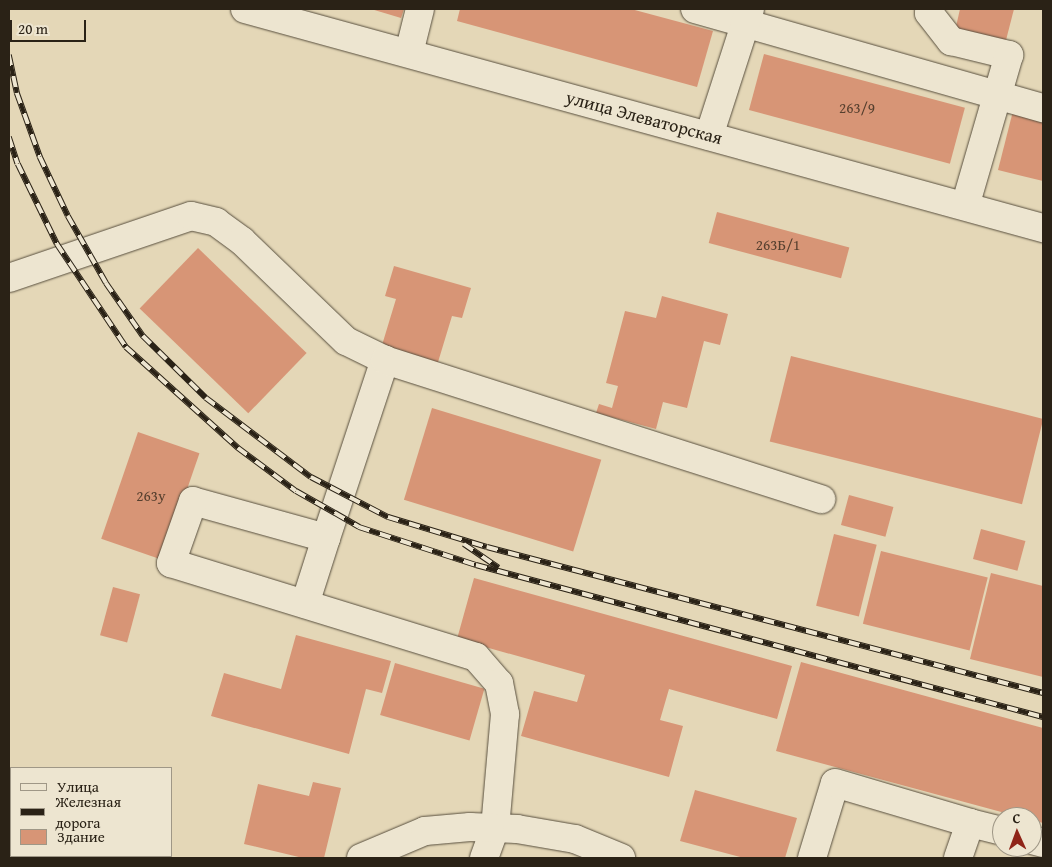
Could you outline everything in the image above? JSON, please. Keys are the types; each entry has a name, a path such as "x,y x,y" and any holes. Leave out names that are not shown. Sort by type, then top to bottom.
{"street":[{"name":"улица Элеваторская","path":"245,9 1043,228"},
{"path":"408,53 420,9"},
{"path":"695,9 748,15 1043,108"},
{"path":"930,9 929,13 950,41 1009,55 965,206"},
{"path":"709,136 748,15"},
{"path":"9,278 191,216 216,222 235,236 346,341 385,360 820,499"},
{"path":"305,604 385,360"},
{"path":"326,538 193,501 172,563 476,657 499,683 505,714 495,828 484,858"},
{"path":"812,858 835,783 992,828"},
{"path":"958,858 970,822"},
{"path":"361,858 426,831 495,828 575,839 621,858"}],"building":[{"path":"371,9 404,9 401,18"},
{"path":"460,9 631,9 713,31 697,87 457,21"},
{"path":"960,9 1014,9 1005,44 955,31"},
{"path":"764,54 965,108 950,164 749,110"},
{"path":"1013,111 1043,119 1043,181 998,170"},
{"path":"717,212 849,247 841,278 709,243"},
{"path":"198,248 307,353 248,413 140,308"},
{"path":"394,266 471,288 462,318 452,316 435,372 379,355 396,299 385,296"},
{"path":"662,296 728,314 720,345 704,341 687,408 663,402 656,429 596,413 599,404 612,408 618,386 606,383 625,311 656,318"},
{"path":"791,356 1043,419 1022,504 770,441"},
{"path":"432,408 601,460 573,552 404,500"},
{"path":"138,432 199,453 163,560 101,539"},
{"path":"849,495 893,507 885,537 841,525"},
{"path":"981,529 1025,541 1017,571 973,559"},
{"path":"834,534 877,545 859,616 816,606"},
{"path":"881,551 988,578 970,650 863,624"},
{"path":"991,573 1043,586 1043,677 970,659"},
{"path":"474,578 792,666 777,719 669,689 660,720 683,726 669,777 521,736 534,691 577,702 585,675 457,639"},
{"path":"113,587 140,594 127,643 100,635"},
{"path":"296,635 391,661 382,693 366,689 349,754 211,716 224,673 281,689"},
{"path":"801,662 1043,728 1043,823 1042,807 992,807 992,809 776,751"},
{"path":"395,663 484,689 470,741 380,715"},
{"path":"313,782 341,788 324,858 303,858 244,844 258,784 309,796"},
{"path":"695,790 797,818 785,858 744,858 680,841"}],"railway":[{"path":"9,55 17,93 40,157 68,216 106,283 143,336 206,398 311,477 388,517 487,547 1043,693"},
{"path":"9,137 18,164 57,244 126,347 238,448 296,491 359,527 476,565 1043,717"},
{"path":"464,544 499,568"}]}
